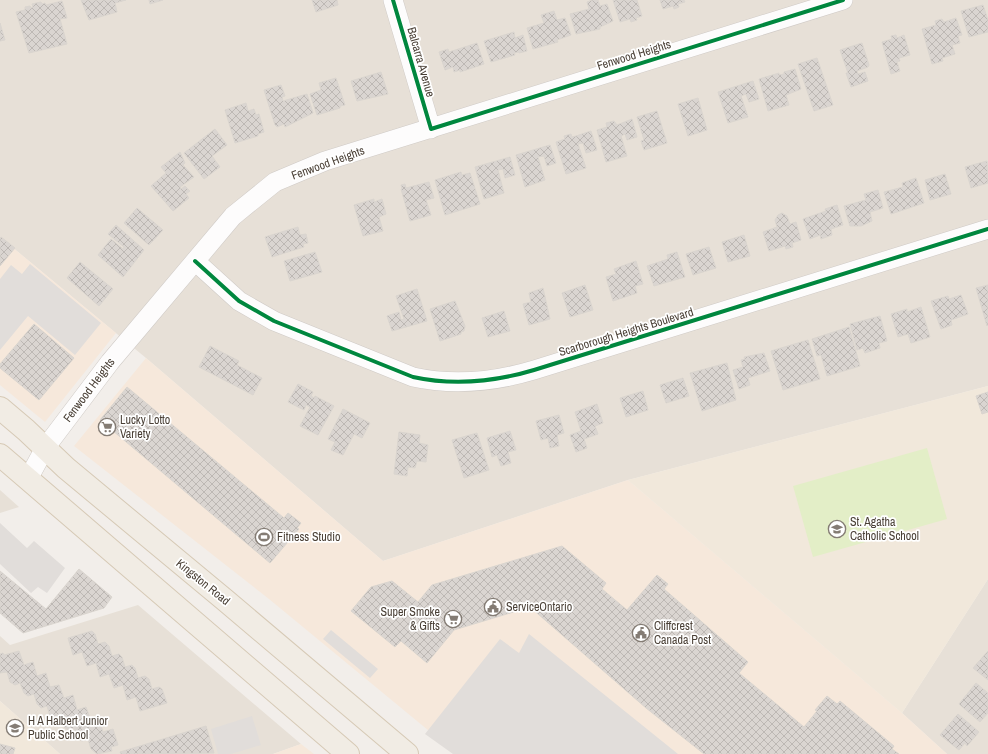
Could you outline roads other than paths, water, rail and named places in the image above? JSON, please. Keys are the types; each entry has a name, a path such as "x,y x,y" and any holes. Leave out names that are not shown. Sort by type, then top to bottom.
{"main road":[{"name":"Kingston Road","path":"0,408 66,468 407,754"},
{"path":"0,455 348,754"}],"street":[{"name":"Balcarra Avenue","path":"393,0 431,129"},
{"name":"Fenwood Heights","path":"28,479 45,448 110,362 233,216 275,182 325,161 843,0"},
{"name":"Scarborough Heights Boulevard","path":"195,261 239,301 274,321 413,377 429,381 464,383 504,379 988,230"}],"place":[{"name":"Lucky Lotto Variety","path":"107,427"},
{"name":"St. Agatha Catholic School","path":"837,529"},
{"name":"Fitness Studio","path":"264,537"},
{"name":"ServiceOntario","path":"493,607"},
{"name":"Super Smoke & Gifts","path":"453,619"},
{"name":"Cliffcrest Canada Post","path":"641,633"},
{"name":"H A Halbert Junior Public School","path":"15,728"}]}
